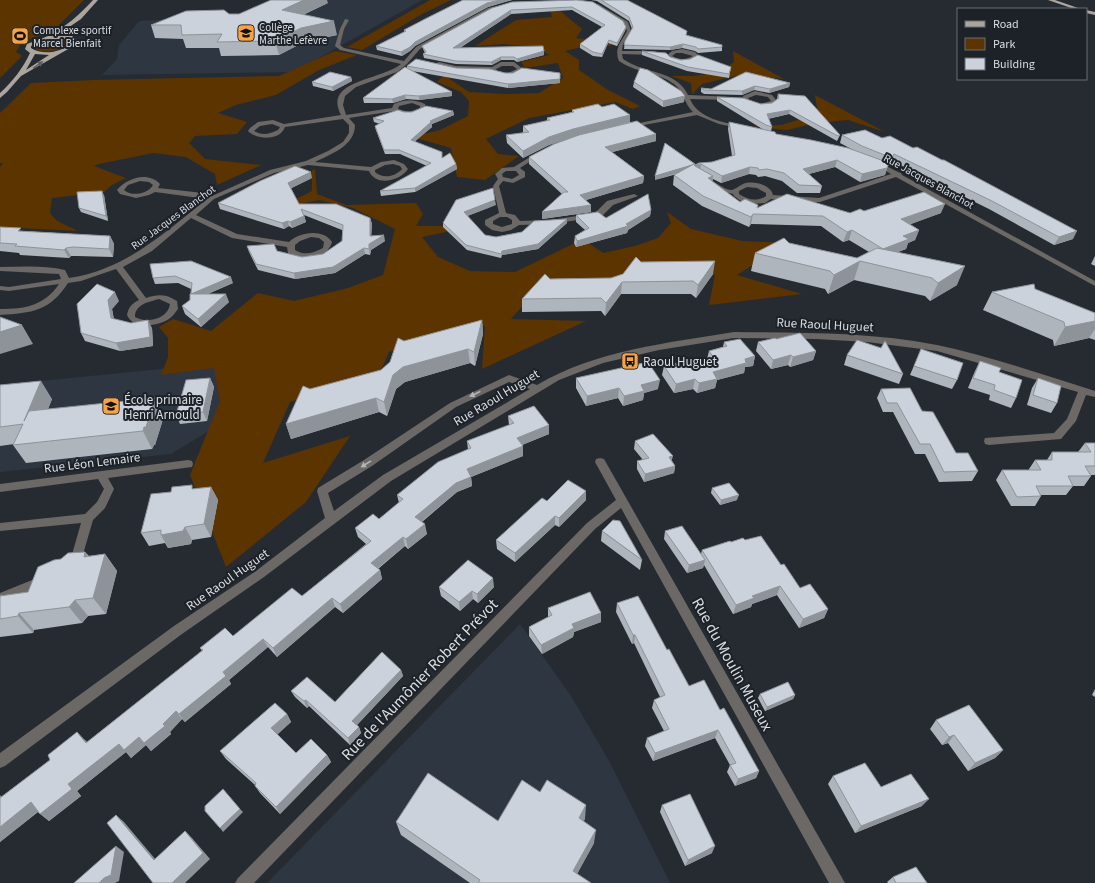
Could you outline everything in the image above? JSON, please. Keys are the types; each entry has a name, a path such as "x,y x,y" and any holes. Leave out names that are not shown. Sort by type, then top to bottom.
{"main road":[{"path":"49,38 79,18 96,0"},
{"path":"1050,0 1077,8"},
{"path":"70,37 79,18"},
{"path":"70,37 75,40 75,43 70,47 58,51 44,53 33,52 28,49 29,45 37,41 49,38 70,37"},
{"path":"0,96 19,78 58,51"},
{"path":"19,78 28,64 33,52"}],"street":[{"path":"588,2 594,3 626,23 629,31 619,45 621,60 634,68 678,84 687,97 690,106 698,113 715,120 751,130"},
{"name":"Rue Jacques Blanchot","path":"0,288 9,289 78,279 118,266 149,249 192,216 212,198 272,171 308,163 345,143 352,133 352,125 344,116 340,105 342,95 354,86 395,71 407,61 418,48 476,16 490,9 512,3"},
{"path":"347,20 342,28 336,45 342,49 407,61 417,60"},
{"path":"619,52 670,54"},
{"path":"433,63 456,68 493,69"},
{"path":"687,97 745,99"},
{"path":"283,126 394,109"},
{"path":"623,128 698,113"},
{"path":"516,169 520,165 546,150"},
{"name":"Rue Jacques Blanchot","path":"868,160 899,174 1095,284"},
{"path":"308,163 372,169"},
{"path":"508,169 516,169 522,172 523,176 509,181 501,179 498,176 499,172 508,169"},
{"path":"704,179 727,191 735,192 742,199 752,202 763,201 770,197 799,200 820,200 899,174"},
{"path":"501,179 496,186 503,215"},
{"path":"735,192 742,186 757,186 769,192 770,197"},
{"path":"153,190 203,195 212,198"},
{"path":"516,222 556,222 592,216 600,213 610,203 634,196"},
{"path":"503,215 514,218 516,222 512,227 504,229 495,228 489,225 489,220 491,218 503,215"},
{"path":"192,216 235,236 291,244"},
{"path":"118,266 144,301"},
{"path":"0,269 46,270 62,272 66,280 60,291 49,302 25,311 0,312"},
{"path":"151,298 166,298 174,303 174,307 172,312 162,319 148,323 136,321 130,315 131,311 138,304 144,301 151,298"},
{"name":"Rue Raoul Huguet","path":"0,761 172,635 260,574 331,519 388,478 537,388 556,378 600,361 659,347 734,335 867,339 937,348 990,362 1095,394"},
{"path":"331,519 322,491 368,463 453,405 509,378 537,388"},
{"path":"989,441 1057,436 1071,421 1083,391"},
{"name":"Rue du Moulin Museux","path":"600,462 837,883"},
{"name":"Rue Léon Lemaire","path":"0,488 188,464"},
{"path":"0,527 88,518 105,502 109,489 101,476"},
{"name":"Rue de l'Aumônier Robert Prévot","path":"243,883 591,526 622,501"},
{"path":"68,571 74,568 88,518"},
{"path":"0,598 54,576"}],"shaded area":[{"name":"Collège Marthe Lefèvre","path":"282,0 422,0 294,72 102,75 117,59 119,45 139,21 251,15"},
{"name":"École primaire Henri Arnould","path":"241,361 214,428 171,454 0,472 0,385"},
{"path":"520,624 571,696 608,759 670,883 267,883"}],"green space":[{"name":"Complexe sportif Marcel Bienfait","path":"0,0 84,0 52,32 22,42 16,52 22,56 0,78"},
{"path":"430,0 451,0 422,14 362,50 347,47"},
{"path":"550,7 558,9 582,29 576,38 612,44 610,46 590,45 565,51 579,60 579,70 608,90 640,106 633,109 615,102 529,118 486,139 498,154 519,156 485,180 457,177 451,148 412,137 440,130 468,116 469,101 461,92 437,82 444,75 469,92 506,94 539,93 563,78 558,63 525,68 521,62 549,55 538,48 504,44 475,46 516,20 552,17"},
{"path":"50,39 66,40 69,43 57,50 46,52 33,48 39,42"},
{"path":"335,51 357,55 319,70 276,95 236,105 218,113 247,122 237,134 195,136 189,143 205,159 261,165 217,185 215,174 186,157 153,153 99,164 94,166 126,178 112,185 104,192 52,198 50,213 57,221 78,231 0,227 0,167 3,163 0,163 0,113 31,83 93,80 279,76"},
{"path":"733,51 784,79 743,74 702,84 692,94 691,83 671,76 693,76 720,72 734,62"},
{"path":"815,95 885,132 848,120 816,123 787,130 752,126 781,125 818,114"},
{"path":"315,169 317,194 346,205 416,203 423,214 416,226 441,226 455,230 422,237 438,257 470,271 515,272 584,240 603,253 635,246 658,238 671,223 667,212 691,229 742,241 788,243 737,275 802,294 709,305 715,275 648,271 616,284 541,285 511,319 586,321 482,369 485,326 389,352 378,377 290,402 263,463 350,436 306,502 226,567 190,475 220,401 214,368 161,375 168,357 168,338 159,327 173,319 211,331 258,293 294,301 348,288 383,275 395,229 353,208 319,200 278,208 312,191 312,170"}],"building":[{"path":"271,0 304,0 282,10 334,21 301,28 275,41 217,42 222,34 182,35 181,25 151,25 186,11 224,10 229,14 239,14"},
{"path":"463,0 500,0 487,3 415,42 401,52 376,46 406,31 404,30"},
{"path":"577,0 593,2 623,21 626,27 617,43 609,40 602,54 593,52 580,44 605,25 572,7 511,10 453,48 543,46 544,51 517,59 514,57 501,57 491,62 456,61 423,54 426,52 422,46 492,8 512,2"},
{"path":"601,0 627,0 687,31 686,35 722,45 722,47 698,49 696,47 683,44 670,47 624,45 633,27 629,17"},
{"path":"642,51 666,53 670,57 681,60 690,59 698,55 731,67 729,74 688,67"},
{"path":"416,59 456,68 490,69 505,73 513,73 522,68 560,73 560,79 508,84 407,66"},
{"path":"405,67 452,92 419,96 405,95 392,99 363,98"},
{"path":"640,68 648,70 681,91 685,96 663,101 634,82"},
{"path":"330,72 351,77 332,87 312,82"},
{"path":"746,72 790,83 770,89 755,86 742,91 704,90 701,88 711,89"},
{"path":"778,94 805,96 840,135 838,136 790,110 767,114 772,127 717,97 743,98 761,104 772,103 779,98"},
{"path":"598,104 602,107 614,104 630,115 573,129 549,137 523,151 506,135 529,132 523,126 550,120 547,118 574,112 572,110"},
{"path":"426,106 453,111 430,121 431,122 411,140 442,152 442,158 450,153 456,164 415,188 380,191 431,163 399,150 384,150 375,126 384,121 373,118 398,110 412,112"},
{"path":"637,121 656,134 605,147 644,176 580,195 591,205 542,212 564,192 568,192 529,157 554,144 579,135"},
{"path":"729,122 775,132 776,134 848,148 881,160 888,165 887,168 862,174 837,160 803,169 822,186 799,185 784,173 767,169 759,170 758,168 750,167 722,176 701,164 695,165 699,163 712,162 735,155"},
{"path":"865,130 882,138 890,136 913,148 917,147 1077,231 1059,237 992,201 894,154 892,158 862,146 842,135"},
{"path":"665,143 695,164 655,176"},
{"path":"694,164 713,176 708,178 740,202 745,199 758,205 757,208 787,194 850,213 860,209 864,211 924,192 945,204 901,219 919,230 903,236 909,239 883,249 852,230 847,232 823,216 753,214 751,217 703,196 674,175"},
{"path":"295,166 311,172 288,183 299,204 336,204 370,218 370,236 384,235 369,244 369,249 364,248 333,267 294,273 256,264 247,246 274,244 277,251 302,257 323,254 342,241 343,225 301,209 304,216 290,222 288,221 282,223 218,203 260,181"},
{"path":"493,188 495,200 464,212 485,235 496,237 522,232 534,221 567,219 538,244 502,251 501,254 466,245 443,223 456,200"},
{"path":"102,191 106,216 79,208 77,192"},
{"path":"648,194 651,210 626,224 628,226 577,241 575,236 589,228 576,215 598,212 606,218"},
{"path":"0,227 21,228 18,231 110,236 109,249 73,247 66,248 64,250 15,246 17,244 0,243"},
{"path":"784,238 789,243 857,258 877,248 965,266 938,283 932,278 860,261 834,275 830,271 755,253"},
{"path":"636,257 641,262 715,261 698,285 693,281 622,282 606,303 601,298 522,299 545,274 550,279 611,278 623,274"},
{"path":"191,261 231,277 191,294 192,283 175,276 153,278 150,264"},
{"path":"97,284 115,292 108,300 111,318 131,323 148,320 150,337 116,343 81,333 77,304"},
{"path":"1034,284 1035,289 1095,313 1095,321 1065,327 1064,322 992,292"},
{"path":"190,294 226,294 198,319 182,306 190,300"},
{"path":"0,317 22,325 0,332"},
{"path":"482,320 474,352 468,349 403,367 393,375 384,402 376,398 286,424 303,386 310,389 381,370 390,362 398,338 404,341"},
{"path":"800,333 816,351 793,357 791,355 773,360 758,342 776,339"},
{"path":"740,339 755,356 745,359 746,363 713,372 717,379 699,383 695,379 676,384 664,366 682,362 684,365 714,358 709,351 727,346 724,342"},
{"path":"857,340 881,348 885,341 903,374 847,355"},
{"path":"921,349 963,363 957,380 914,366"},
{"path":"980,361 1001,368 999,372 1022,380 1016,398 994,390 995,385 973,378"},
{"path":"648,362 660,380 641,385 644,391 624,396 619,388 587,396 576,378"},
{"path":"210,378 203,412 176,415 186,380"},
{"path":"1038,378 1061,386 1057,403 1033,395"},
{"path":"41,381 24,421 29,411 155,398 146,427 144,427 143,431 13,445 23,424 0,427 0,385"},
{"path":"910,388 922,411 933,412 956,453 968,453 978,471 944,472 930,444 920,444 897,403 887,403 881,389"},
{"path":"534,406 549,425 517,438 523,446 467,469 471,477 456,483 415,517 425,524 406,539 403,537 371,563 380,570 340,604 332,598 273,648 263,639 223,672 226,676 179,714 176,711 163,724 165,726 144,743 139,737 124,750 119,744 68,784 72,789 40,814 31,802 0,827 0,798 50,760 48,755 77,732 86,743 203,650 200,648 225,628 233,636 292,588 302,596 371,541 355,528 373,514 379,519 403,499 397,495 438,462 471,448 467,441 514,423 508,416"},
{"path":"653,434 673,456 669,457 675,466 645,474 637,461 649,458 635,441"},
{"path":"1085,443 1095,443 1095,466 1085,466 1091,476 1068,476 1073,486 1036,486 1041,496 1017,497 1002,470 1041,470 1035,460 1052,460 1052,452 1091,452"},
{"path":"568,480 586,491 559,518 555,516 515,553 496,540 542,498 547,501"},
{"path":"729,483 739,495 721,500 712,488"},
{"path":"192,485 192,489 211,487 204,524 185,527 183,531 161,535 161,530 141,533 151,494 171,492 172,487"},
{"path":"613,520 620,521 642,560 602,531"},
{"path":"682,526 705,560 689,565 665,531"},
{"path":"761,536 781,565 784,564 800,588 810,584 828,609 803,619 780,586 752,596 754,598 736,605 702,550 730,541 743,538 745,540"},
{"path":"85,552 84,557 105,554 93,598 75,600 69,607 19,613 18,616 0,619 0,596 28,592 38,567 54,560 61,559 68,553"},
{"path":"468,560 493,578 477,594 472,591 459,602 439,587"},
{"path":"590,592 601,613 572,624 574,628 541,645 529,627 552,615 548,608"},
{"path":"638,596 667,650 669,649 689,686 704,680 720,710 724,708 759,771 738,779 730,765 736,763 718,730 655,753 647,738 669,729 654,700 665,695 617,603"},
{"path":"382,652 401,670 352,721 359,727 348,738 306,700 304,701 291,691 307,677 335,702"},
{"path":"788,682 795,695 767,707 760,694"},
{"path":"275,703 287,714 271,728 296,753 311,739 327,755 276,807 255,786 256,783 220,751"},
{"path":"969,705 1003,750 975,763 954,735 949,737 936,720"},
{"path":"865,763 881,787 911,774 929,799 861,826 833,776"},
{"path":"428,773 498,821 522,780 540,792 547,780 586,805 579,818 596,830 573,871 591,883 478,883 480,880 396,822"},
{"path":"223,789 240,809 220,828 205,811 205,806"},
{"path":"690,794 715,846 688,860 662,805"},
{"path":"116,815 154,860 185,831 203,853 172,883 153,883 107,823"},
{"path":"116,846 111,875 104,878 99,883 74,883"},
{"path":"916,867 927,883 896,883 893,877"}],"place":[{"name":"Collège Marthe Lefèvre","path":"246,33"},
{"name":"Complexe sportif Marcel Bienfait","path":"20,36"},
{"name":"Raoul Huguet","path":"630,361"},
{"name":"École primaire Henri Arnould","path":"111,406"}]}
